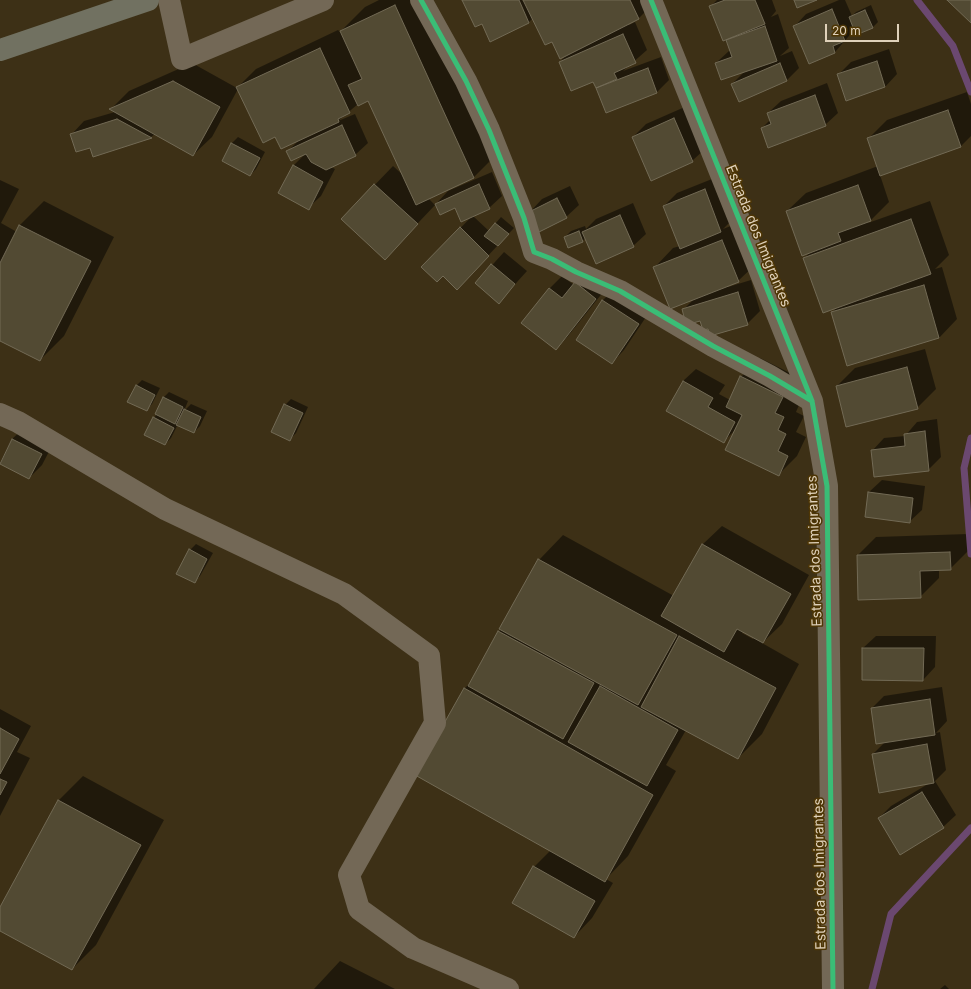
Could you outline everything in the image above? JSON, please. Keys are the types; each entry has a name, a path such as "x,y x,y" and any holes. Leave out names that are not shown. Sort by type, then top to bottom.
{"main road":[{"path":"0,50 148,0"}],"street":[{"path":"169,0 182,59 323,0"},
{"path":"420,0 466,81 489,130 524,218 534,252 620,291 712,346 770,376 812,401"},
{"name":"Estrada dos Imigrantes","path":"651,0 812,401 828,486 833,989"},
{"path":"0,414 18,422 164,509 344,594 429,656 435,723 349,875 359,909 413,948 508,989"}],"building":[{"path":"462,0 519,0 529,23 490,42 482,24 475,27"},
{"path":"523,0 630,0 639,19 560,59 552,42 545,45"},
{"path":"725,0 755,0 765,24 723,41 709,6"},
{"path":"794,0 817,0 797,8"},
{"path":"947,0 971,0 971,23"},
{"path":"395,5 474,178 416,205 368,101 358,106 348,85 362,79 340,31"},
{"path":"832,9 845,41 833,46 835,53 809,64 793,26"},
{"path":"865,10 873,28 856,35 849,17"},
{"path":"765,26 777,61 721,80 715,63 732,57 726,40"},
{"path":"623,34 636,63 614,73 617,79 596,88 593,82 571,91 559,62"},
{"path":"320,48 350,113 338,119 339,122 281,149 275,137 263,143 236,87"},
{"path":"877,61 885,87 846,101 837,74"},
{"path":"780,63 787,81 739,102 731,84"},
{"path":"648,68 657,93 606,113 596,88"},
{"path":"173,81 220,107 193,156 109,109"},
{"path":"815,95 826,126 768,148 761,128 771,124 767,113"},
{"path":"948,110 961,147 880,176 867,138"},
{"path":"674,118 693,162 651,181 632,137"},
{"path":"117,119 152,138 93,157 90,148 76,152 70,134"},
{"path":"342,125 356,156 326,170 311,162 306,154 291,161 286,151"},
{"path":"231,143 260,158 250,176 222,161"},
{"path":"293,165 323,182 309,210 278,193"},
{"path":"374,184 418,224 385,260 341,219"},
{"path":"479,184 490,209 461,222 455,208 440,215 435,204"},
{"path":"858,185 871,221 838,233 841,241 802,256 786,211"},
{"path":"705,189 721,232 680,249 663,206"},
{"path":"557,198 567,218 539,232 529,212"},
{"path":"620,215 634,247 596,264 582,232"},
{"path":"911,219 931,274 823,313 803,258"},
{"path":"495,223 509,234 498,246 484,236"},
{"path":"19,225 91,261 40,361 0,341 0,263"},
{"path":"460,227 489,256 457,290 443,276 437,282 421,267"},
{"path":"579,231 583,242 568,248 564,237"},
{"path":"722,240 739,282 670,309 653,267"},
{"path":"491,264 515,284 499,304 475,283"},
{"path":"575,282 596,299 556,350 521,323 549,288 562,298"},
{"path":"924,285 939,338 847,366 831,312"},
{"path":"738,292 748,325 710,336 708,329 703,330 700,321 686,325 682,309"},
{"path":"602,300 639,324 612,364 576,340"},
{"path":"907,367 918,409 846,427 836,386"},
{"path":"740,376 783,397 775,413 784,417 778,430 786,434 778,451 788,456 779,476 725,450 742,415 726,407"},
{"path":"683,381 713,398 708,407 735,422 724,443 666,411"},
{"path":"136,385 155,395 147,411 127,402"},
{"path":"163,397 183,407 175,424 155,414"},
{"path":"284,404 303,413 290,441 271,432"},
{"path":"184,409 201,417 194,433 176,425"},
{"path":"153,417 174,428 165,445 144,435"},
{"path":"925,431 929,471 874,477 871,450 905,446 904,434"},
{"path":"12,439 42,454 29,479 0,464"},
{"path":"868,492 913,498 910,523 865,517"},
{"path":"702,544 791,594 763,643 737,629 724,652 661,616"},
{"path":"189,549 207,559 195,583 176,574"},
{"path":"950,552 951,570 920,571 921,598 858,600 857,555"},
{"path":"538,559 677,635 638,705 499,629"},
{"path":"498,631 594,683 563,739 468,686"},
{"path":"679,636 776,688 738,759 641,707"},
{"path":"862,648 924,648 923,681 862,680"},
{"path":"600,686 678,730 647,786 568,742"},
{"path":"464,688 653,795 605,882 415,775"},
{"path":"930,699 935,735 876,744 871,708"},
{"path":"0,728 19,739 0,774"},
{"path":"927,744 934,783 879,793 872,754"},
{"path":"0,779 7,782 0,795"},
{"path":"922,792 944,828 900,855 878,818"},
{"path":"58,800 141,845 72,970 0,931 0,907"},
{"path":"533,866 595,901 574,938 512,903"}],"waterway":[{"path":"917,0 953,46 971,92"},
{"path":"971,438 964,468 971,554"},
{"path":"872,989 891,914 971,828"}],"cycle path":[{"path":"421,0 466,81 489,130 524,218 534,252 620,291 713,346 770,376 812,401"},
{"path":"651,0 812,401 827,486 833,989"}]}
